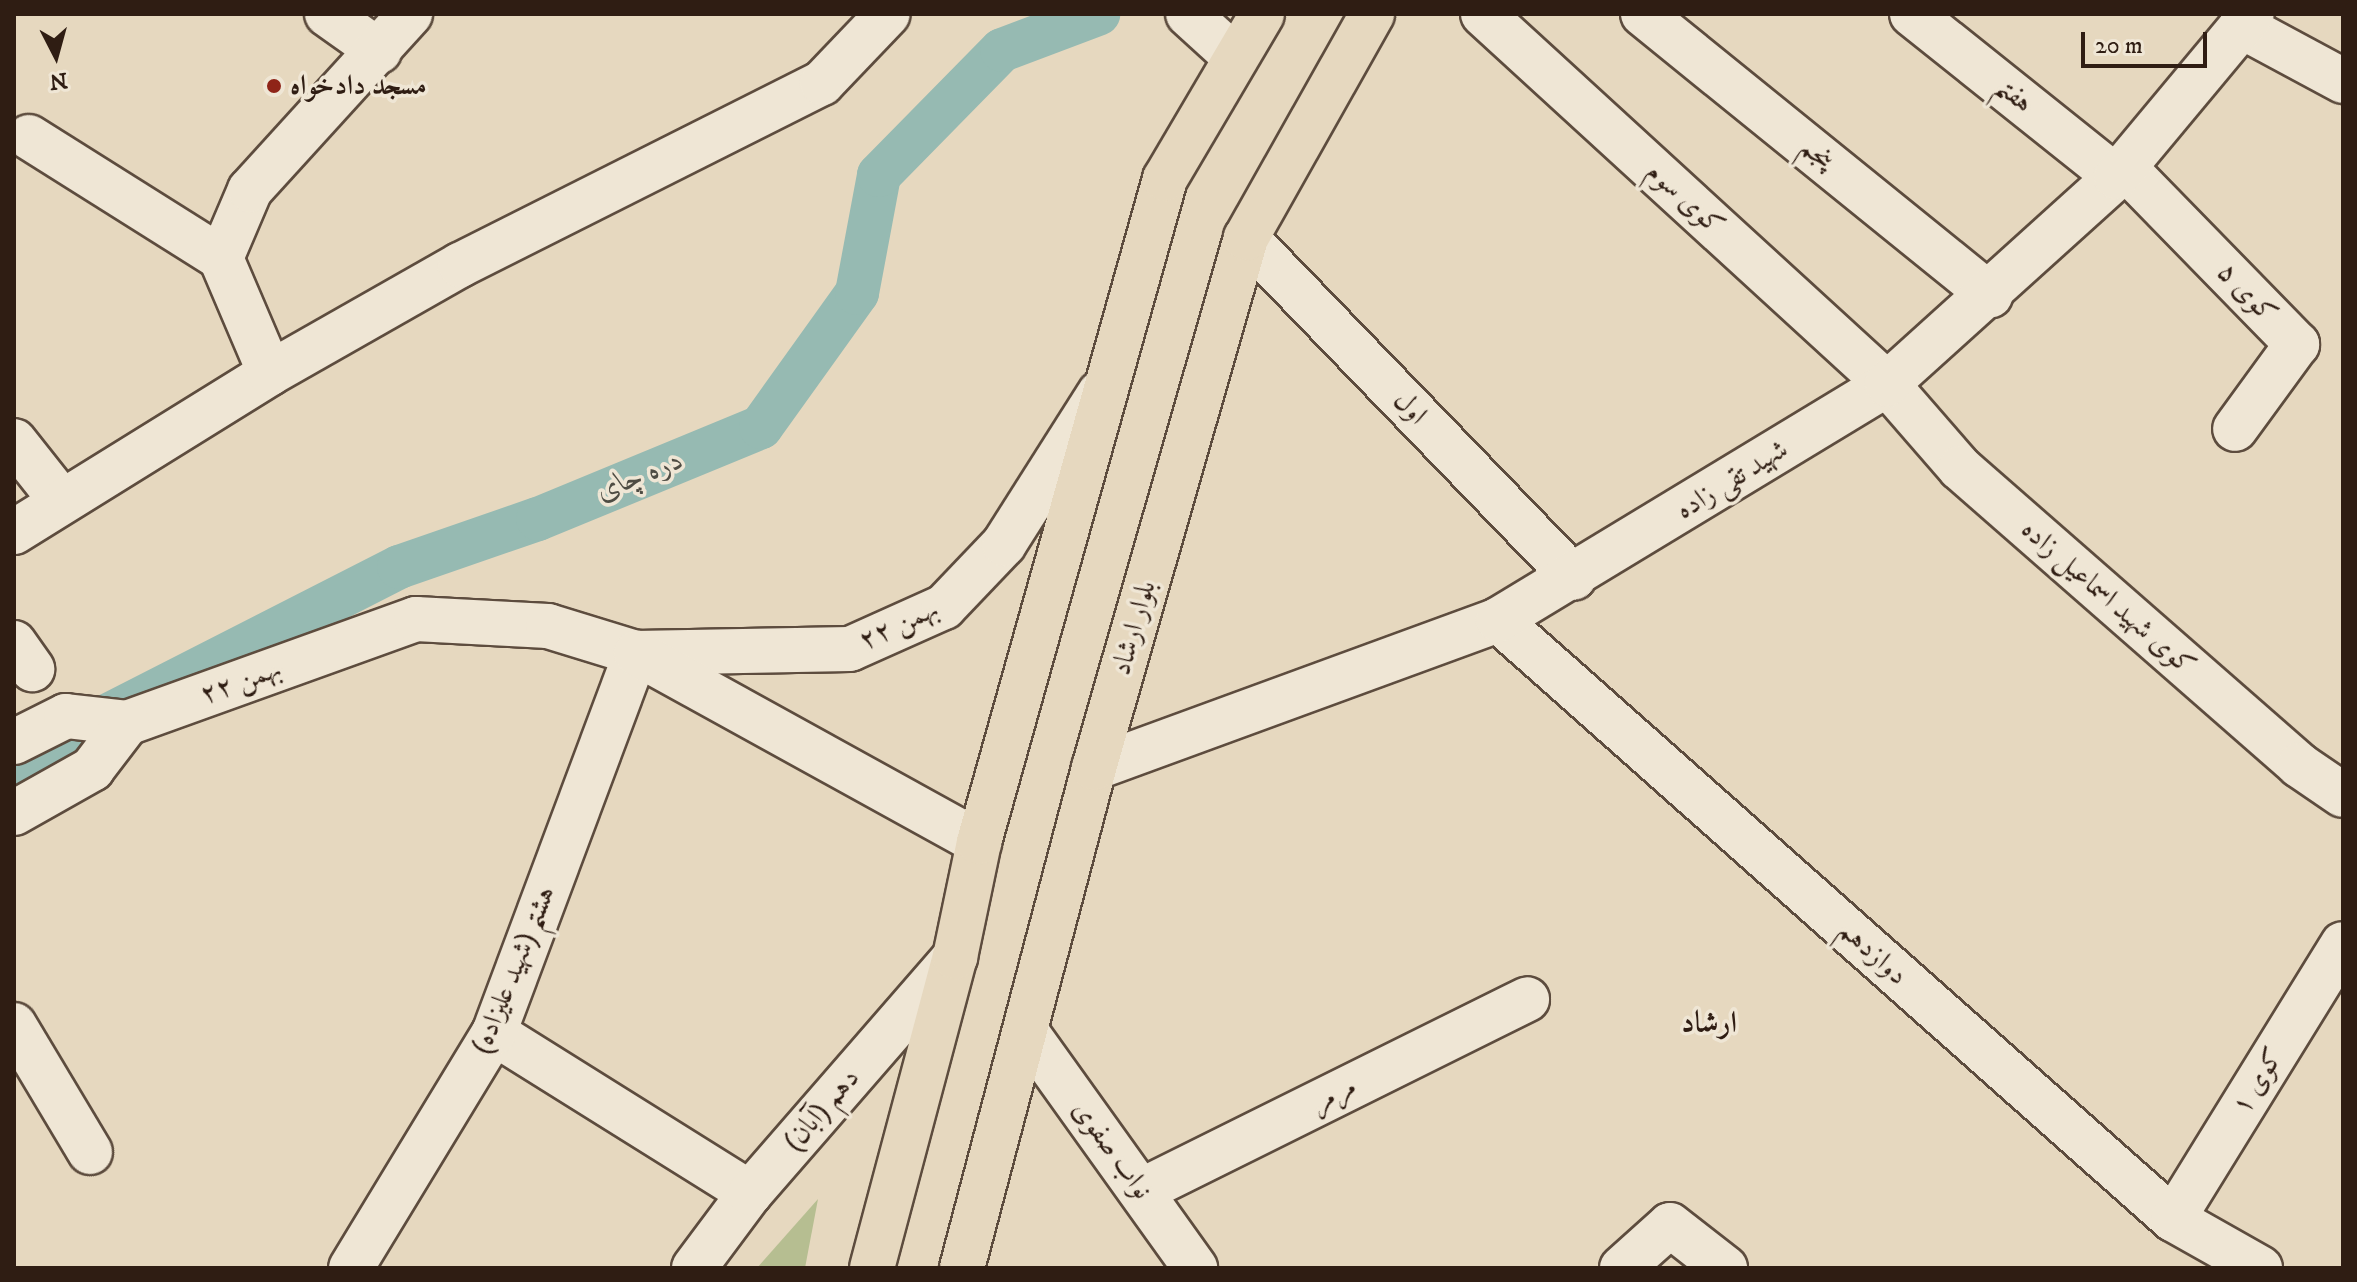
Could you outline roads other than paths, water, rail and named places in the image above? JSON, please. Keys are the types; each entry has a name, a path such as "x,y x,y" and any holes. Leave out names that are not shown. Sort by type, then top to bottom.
{"main road":[{"path":"872,1268 955,957 979,842 1102,391 1165,179 1233,55 1262,14"},
{"name":"بلوار ارشاد","path":"962,1268 1027,1033 1094,768 1246,238 1372,14"}],"street":[{"path":"327,14 379,51"},
{"path":"221,258 250,190 410,14"},
{"path":"14,532 60,499 270,373 460,265 822,83 888,14"},
{"path":"1188,14 1233,55"},
{"name":"کوی سوم","path":"1483,14 1887,384"},
{"name":"پنجم","path":"1643,14 1990,295"},
{"name":"هفتم","path":"1912,14 2120,172"},
{"path":"2246,20 2343,81"},
{"name":"شهید تقی زاده","path":"1094,768 1498,620 1574,578 1887,384 1990,295 2120,172 2246,20"},
{"path":"29,137 221,258 270,373"},
{"name":"کوی ۵","path":"2120,172 2297,344 2235,429"},
{"name":"اول","path":"1246,238 1574,578"},
{"name":"کوی شهید اسماعیل زاده","path":"1887,384 1960,468 2299,765 2343,795"},
{"name":"۲۲ بهمن","path":"636,653 850,649 944,607 1004,544 1102,391"},
{"path":"14,441 60,499"},
{"name":"۲۲ بهمن","path":"14,742 66,716 127,723 416,619 548,626 636,653 979,842"},
{"name":"دوازدهم","path":"1498,620 2173,1219 2231,1262"},
{"name":"هشتم (شهید علیزاده)","path":"351,1268 494,1033 636,653"},
{"path":"14,813 92,769 127,723"},
{"name":"کوی ۱","path":"2173,1219 2343,944"},
{"name":"دهم (آبان)","path":"694,1268 750,1193 955,957"},
{"name":"مرمر","path":"1141,1191 1527,999"},
{"path":"14,1025 90,1152"},
{"path":"494,1033 750,1193"},
{"name":"نواب صفوی","path":"1027,1033 1195,1268"},
{"path":"1622,1268 1670,1225 1725,1268"}],"waterway":[{"name":"دره چای","path":"14,769 91,724 399,567 538,519 761,427 857,293 879,175 1002,50 1098,14"}],"place":[{"name":"مسجد دادخواه","path":"274,86"}],"district":[{"name":"ارشاد","path":"1709,1024"}]}
